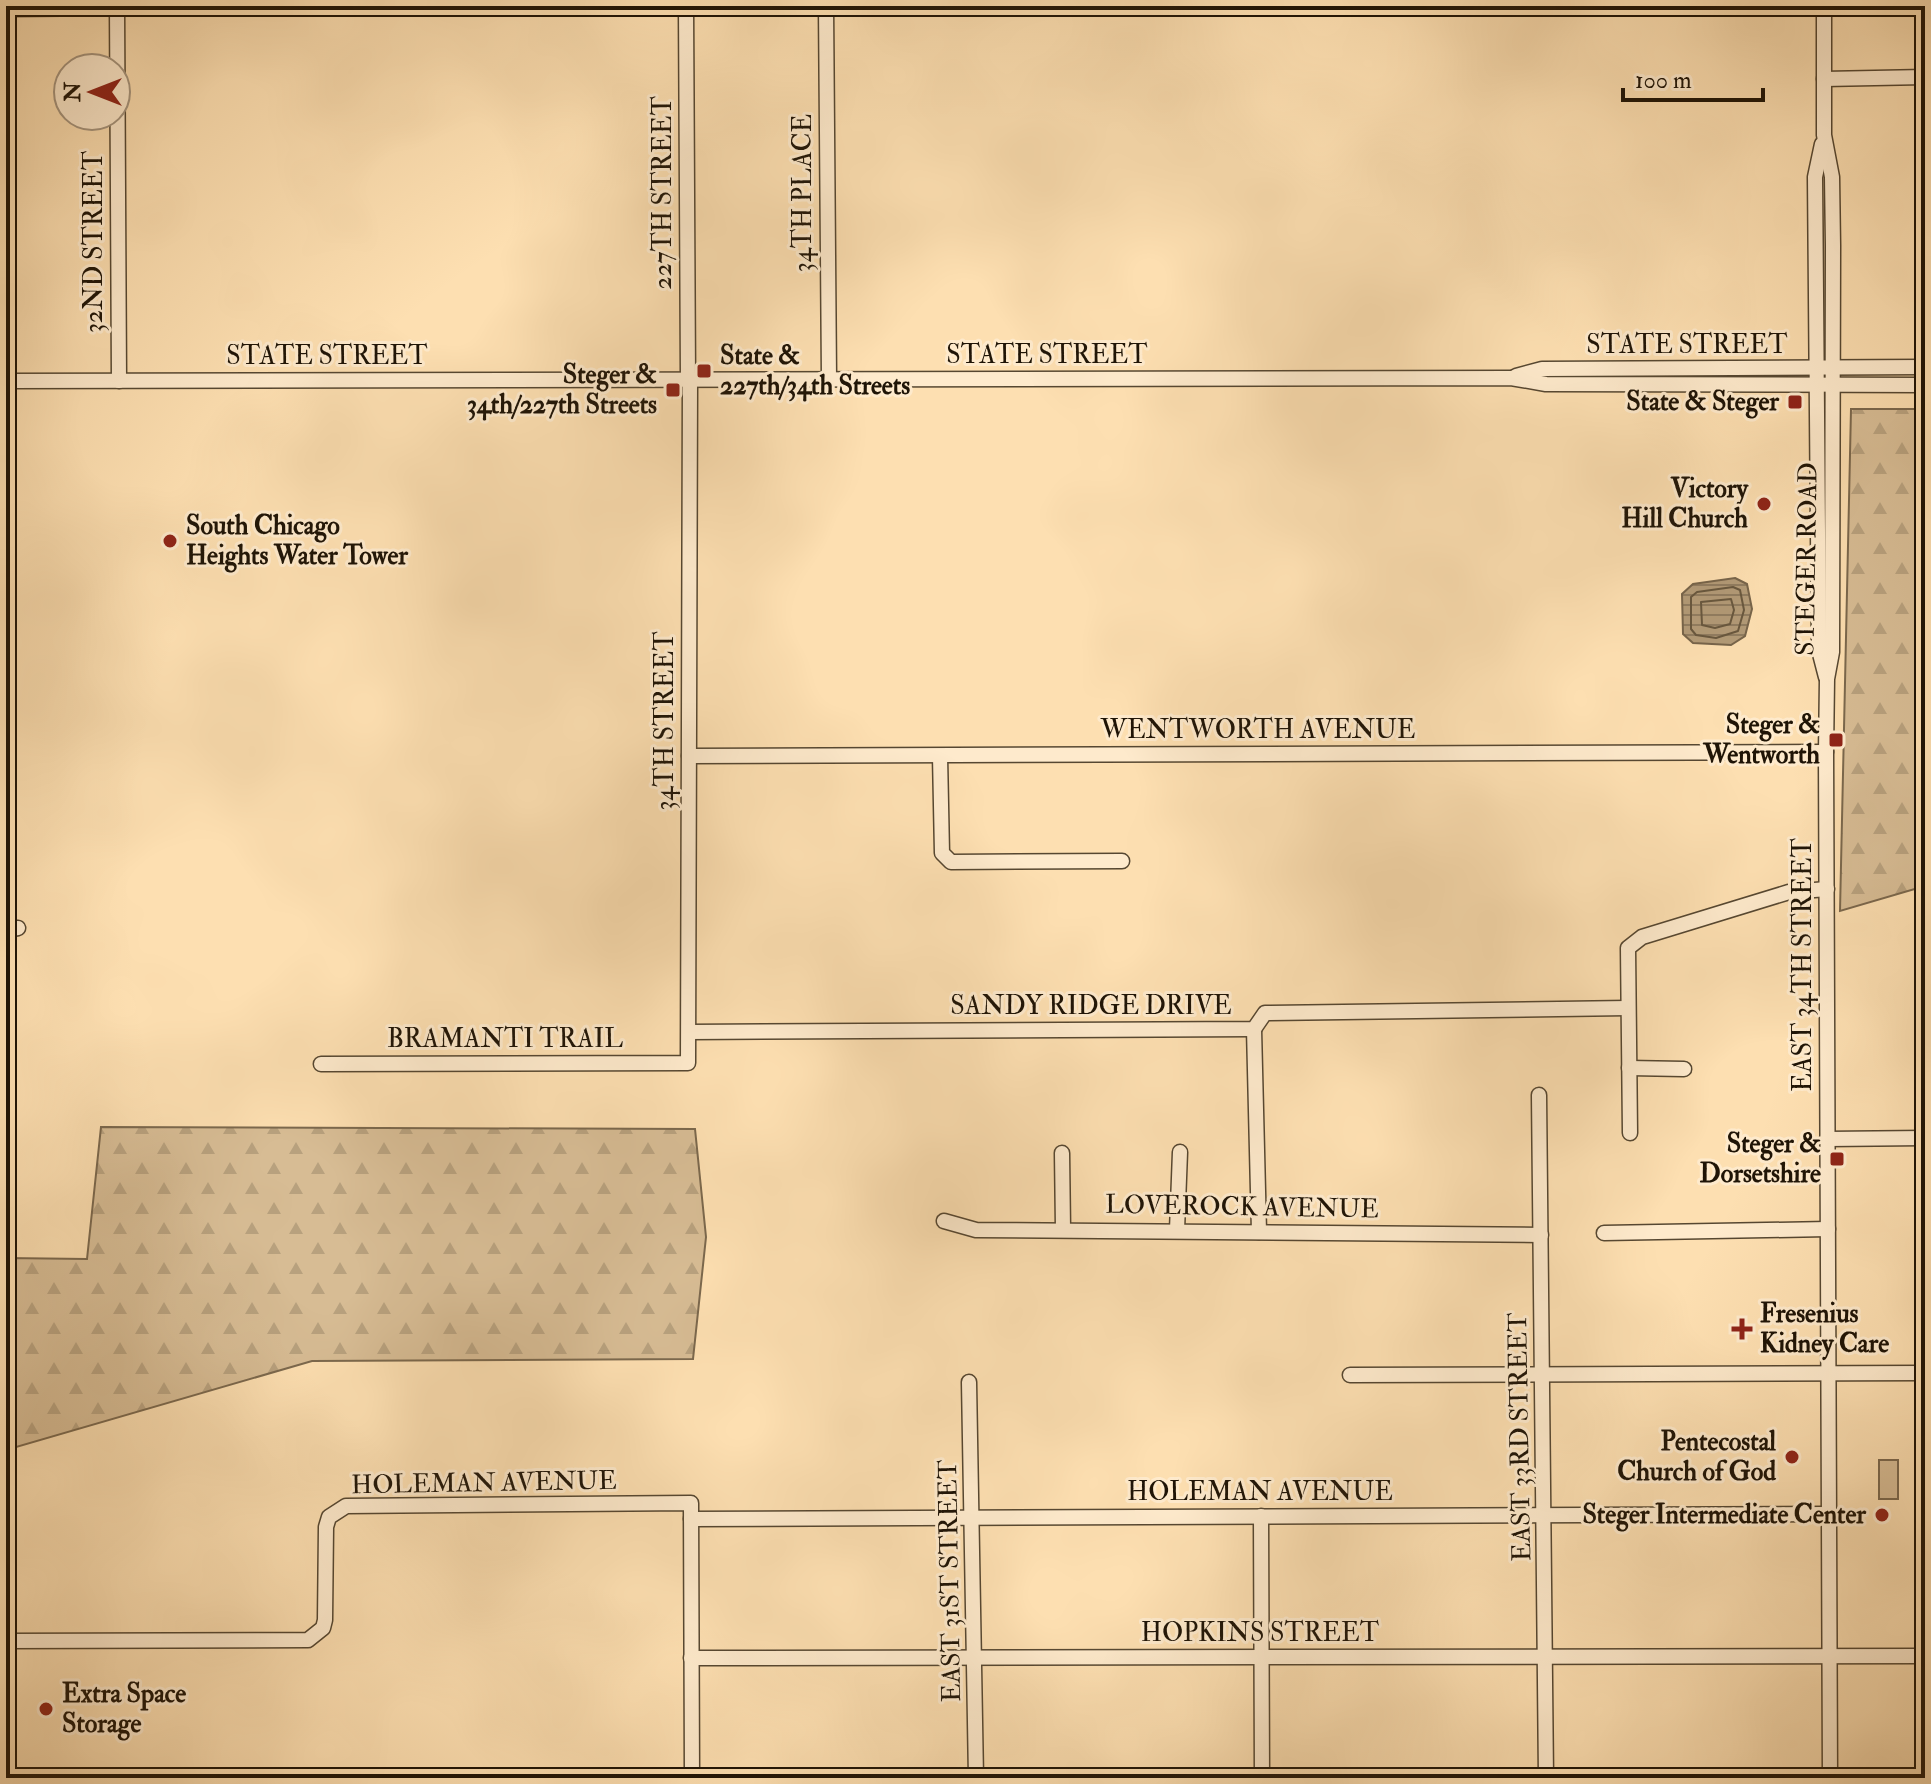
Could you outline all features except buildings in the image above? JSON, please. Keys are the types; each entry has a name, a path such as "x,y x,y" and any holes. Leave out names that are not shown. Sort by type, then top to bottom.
{"street":[{"name":"227TH STREET","path":"686,6 689,380"},
{"name":"34TH PLACE","path":"826,6 829,379"},
{"name":"STEGER ROAD","path":"1824,6 1824,135 1832,177 1834,367 1832,652 1827,679"},
{"path":"6,9 117,7"},
{"name":"32ND STREET","path":"117,7 119,381"},
{"path":"1824,79 1925,77"},
{"name":"STEGER ROAD","path":"1824,135 1815,177 1816,386 1819,650 1827,679"},
{"name":"STATE STREET","path":"1511,378 1542,369 1925,367"},
{"name":"STATE STREET","path":"6,381 1511,378 1546,384 1925,385"},
{"name":"34TH STREET","path":"688,1063 689,380"},
{"name":"EAST 34TH STREET","path":"1827,679 1830,1778"},
{"name":"WENTWORTH AVENUE","path":"689,756 1826,752"},
{"path":"940,756 942,853 951,862 1122,861"},
{"path":"1630,1133 1628,948 1642,937 1789,892 1827,889"},
{"name":"SANDY RIDGE DRIVE","path":"689,1032 1254,1029 1265,1013 1628,1008"},
{"path":"1254,1029 1259,1232"},
{"name":"BRAMANTI TRAIL","path":"321,1064 688,1063"},
{"path":"1629,1068 1684,1069"},
{"name":"EAST 33RD STREET","path":"1539,1095 1546,1778"},
{"path":"1827,1139 1925,1138"},
{"path":"1177,1230 1180,1152"},
{"path":"1062,1153 1063,1229"},
{"name":"LOVEROCK AVENUE","path":"944,1221 976,1230 1541,1235"},
{"path":"1604,1233 1828,1229"},
{"path":"1350,1375 1925,1373"},
{"name":"EAST 31ST STREET","path":"969,1382 974,1517 976,1778"},
{"name":"HOLEMAN AVENUE","path":"6,1641 308,1640 323,1628 325,1620 326,1527 329,1517 346,1506 691,1503 691,1519 1829,1514"},
{"path":"1261,1516 1262,1778"},
{"path":"691,1519 692,1778"},
{"name":"HOPKINS STREET","path":"691,1658 1925,1656"}],"green space":[{"path":"1851,409 1925,409 1925,886 1840,911"},
{"path":"101,1127 695,1129 706,1237 693,1359 312,1361 6,1450 6,1258 87,1259"},
{"path":"1879,1460 1898,1460 1898,1499 1879,1499"}],"water":[{"path":"1735,578 1747,584 1752,609 1745,636 1731,645 1693,643 1683,634 1682,594 1693,584"}],"place":[{"name":"State & 227th/34th Streets","path":"704,371"},
{"name":"Steger & 34th/227th Streets","path":"673,390"},
{"name":"State & Steger","path":"1795,402"},
{"name":"Victory Hill Church","path":"1764,504"},
{"name":"South Chicago Heights Water Tower","path":"170,541"},
{"name":"Steger & Wentworth","path":"1836,740"},
{"name":"Steger & Dorsetshire","path":"1837,1159"},
{"name":"Fresenius Kidney Care","path":"1742,1329"},
{"name":"Pentecostal Church of God","path":"1792,1457"},
{"name":"Steger Intermediate Center","path":"1882,1515"},
{"name":"Extra Space Storage","path":"46,1709"}]}
